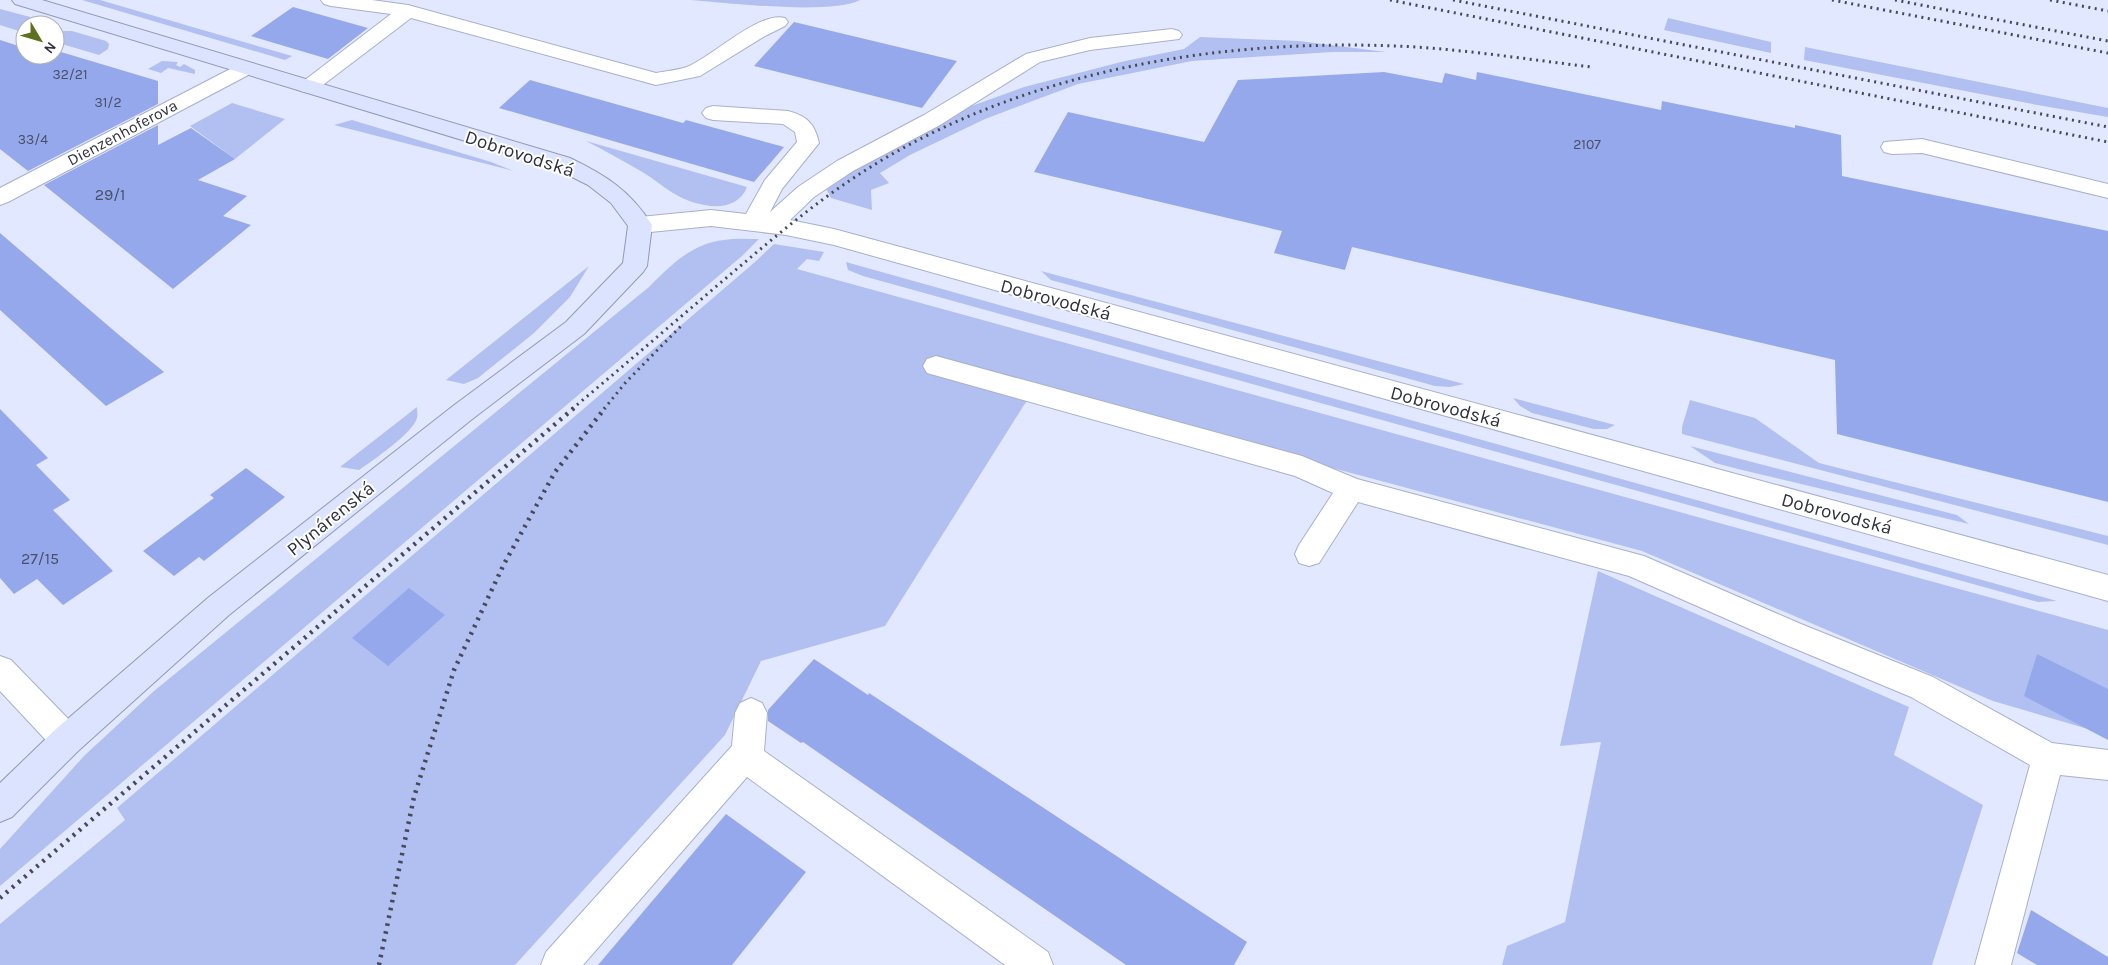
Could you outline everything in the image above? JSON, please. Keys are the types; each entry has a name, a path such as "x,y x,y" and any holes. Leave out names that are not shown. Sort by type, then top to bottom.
{"main road":[{"name":"Dobrovodská","path":"22,0 244,69 562,163 596,180 619,198 640,225"},
{"name":"Plynárenská","path":"0,806 67,740 227,600 462,413 575,328 634,266 640,225"}],"street":[{"path":"331,0 408,11 656,79 693,72 758,32 778,22"},
{"path":"308,87 408,11"},
{"path":"761,223 845,166 932,120 1033,58 1090,44 1172,34"},
{"name":"Dienzenhoferova","path":"0,196 244,69"},
{"path":"713,113 788,118 806,129 808,143 773,185 761,223"},
{"path":"1892,147 1922,146 2108,192"},
{"name":"Dobrovodská","path":"640,225 711,218 761,223 834,236 2108,588"},
{"path":"936,366 1302,467 1351,490 1634,565 1790,633 1922,687 2048,758 2108,765"},
{"path":"1309,554 1351,490"},
{"path":"0,670 67,740"},
{"path":"746,758 751,714"},
{"path":"559,965 744,756 1035,965"},
{"path":"1993,965 2048,758"}],"shaded area":[{"path":"82,0 100,0 292,56 285,60"},
{"path":"691,0 860,0 827,7 779,7"},
{"path":"0,9 23,15 15,15 15,30 0,25"},
{"path":"1668,18 1771,42 1771,53 1664,30"},
{"path":"65,31 72,31 106,41 109,44 108,49 99,55 65,45"},
{"path":"1200,37 1299,41 1386,52 1332,52 1192,61 1078,84 985,119 910,155 880,173 889,183 871,190 872,210 831,198 826,188 833,181 966,108 1024,87 1125,61 1184,49"},
{"path":"1805,47 2108,108 2108,117 1804,60"},
{"path":"162,61 178,62 176,65 180,67 184,64 195,70 195,74 168,68 161,73 148,69"},
{"path":"232,103 285,119 235,159 190,126"},
{"path":"352,120 491,162 514,171 334,125"},
{"path":"586,141 747,187 741,196 724,206 702,205 682,198 644,173"},
{"path":"733,239 759,239 742,256 0,886 0,849 84,756 154,691 649,287 682,257 712,242"},
{"path":"774,244 824,252 819,261 807,259 797,269 2108,630 2108,735 1993,701 1642,551 1038,389 1024,405 885,626 761,661 725,735 515,965 0,965 0,924 125,820 117,808"},
{"path":"846,262 2057,601 2038,602 863,276 848,270"},
{"path":"589,266 570,297 534,333 478,378 464,384 446,380"},
{"path":"1041,271 1464,384 1450,387 1435,386 1051,280"},
{"path":"1513,398 1615,425 1607,429 1594,429 1532,413 1520,406"},
{"path":"1690,400 1755,418 1819,463 2108,536 2108,545 1682,434 1682,427"},
{"path":"417,407 417,417 414,424 391,446 359,470 340,467"},
{"path":"1690,446 1957,515 1969,524 1715,463"},
{"path":"1598,571 1909,707 1894,755 1983,805 1932,965 1502,965 1507,946 1565,922 1601,742 1560,746"}],"building":[{"path":"293,7 368,28 328,59 251,36"},
{"path":"794,22 957,61 922,108 754,66"},
{"path":"0,40 15,45 15,65 65,65 65,53 158,81 158,104 28,171 0,149"},
{"path":"1384,72 1442,83 1445,73 1476,80 1477,72 1661,110 1662,101 1795,128 1795,125 1841,135 1842,176 2108,231 2108,502 1837,434 1835,360 1352,247 1345,270 1274,253 1282,231 1034,172 1068,112 1204,142 1238,80"},
{"path":"530,80 683,123 686,120 784,147 754,182 499,108"},
{"path":"158,125 158,145 191,128 235,159 198,180 247,196 223,216 251,225 173,289 44,185"},
{"path":"0,233 164,372 106,406 0,310"},
{"path":"0,409 48,458 36,465 70,500 53,510 113,571 63,605 37,579 14,594 0,578"},
{"path":"246,468 285,497 204,561 199,557 174,576 143,551 214,498 210,495"},
{"path":"409,588 445,615 388,666 352,638"},
{"path":"2037,654 2108,689 2108,740 2024,696"},
{"path":"814,659 868,695 869,693 1247,942 1234,965 1126,965 803,742 801,743 768,721 768,710"},
{"path":"726,814 806,872 732,965 598,965"},
{"path":"2031,910 2108,957 2108,965 2037,965 2017,953"}],"railway":[{"path":"1390,0 2108,142"},
{"path":"1453,0 2108,127"},
{"path":"1832,0 2108,53"},
{"path":"1895,0 2108,41"},
{"path":"2050,0 2108,11"},
{"path":"572,409 784,230 817,203 852,179 915,142 982,111 1051,86 1123,68 1196,55 1269,48 1343,45 1416,47 1482,53 1591,67"},
{"path":"604,409 626,382 681,326"},
{"path":"0,898 574,408"},
{"path":"379,965 414,797 454,670 504,564 555,472 605,408"}]}
